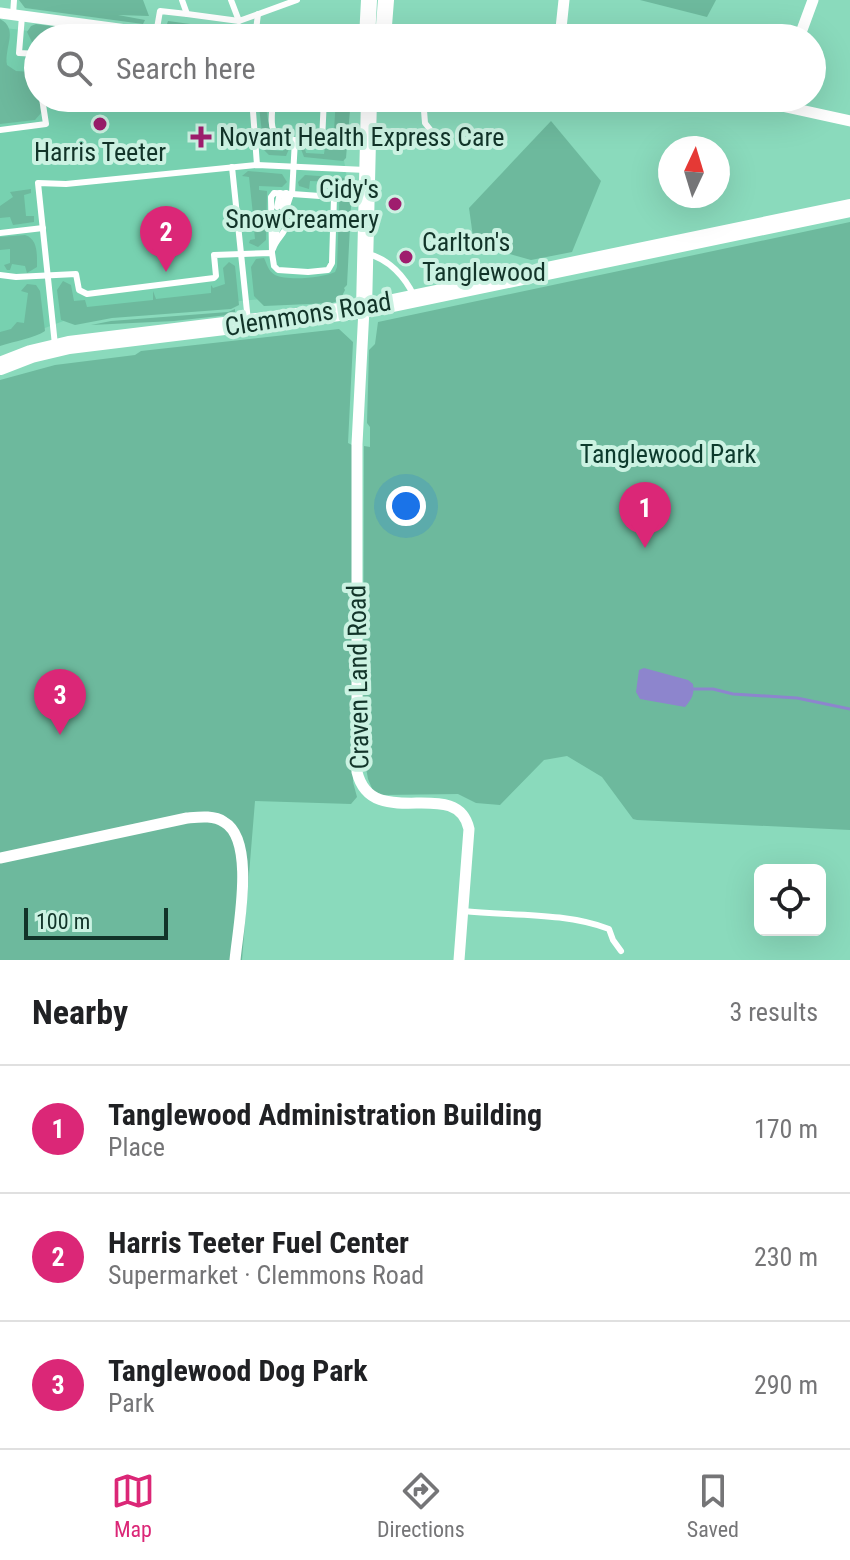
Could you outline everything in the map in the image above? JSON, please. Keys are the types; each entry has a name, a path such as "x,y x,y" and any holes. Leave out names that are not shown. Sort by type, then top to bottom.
{"main road":[{"path":"368,24 369,0"},
{"path":"384,24 386,0"},
{"path":"364,309 368,112"},
{"name":"Clemmons Road","path":"0,366 55,348 364,309 850,208"}],"street":[{"path":"561,24 564,0"},
{"path":"804,24 813,0"},
{"path":"12,15 80,24"},
{"path":"818,112 850,121"},
{"name":"Craven Land Road","path":"364,309 357,444 357,772 363,788 381,801 452,805 465,816 469,829 459,960"},
{"path":"0,858 187,818 217,818 233,829 242,848 235,960"}],"lane":[{"path":"14,0 12,15 19,53 24,53"},
{"path":"182,0 187,14"},
{"path":"231,0 239,21"},
{"path":"158,24 160,11 239,21 297,0"},
{"path":"257,24 258,14"},
{"path":"0,130 46,124 44,112"},
{"path":"253,112 257,165"},
{"path":"272,112 275,134 280,139 322,141 323,112"},
{"path":"424,112 425,123 436,137"},
{"path":"282,207 294,168 295,140"},
{"path":"55,348 38,183 66,184 257,165 366,170"},
{"path":"232,167 249,325"},
{"path":"274,193 334,197 331,266 325,271 316,272 281,271 275,268 272,253 271,197 274,193"},
{"path":"272,253 276,240 286,229 282,222"},
{"path":"0,233 43,228"},
{"path":"0,275 47,277 76,274 79,290 87,294 214,278 214,255 272,253"},
{"path":"364,254 384,260 407,282 414,297"},
{"path":"463,911 514,913 595,924 609,929 621,951"}],"shaded area":[{"path":"5,28 24,30 24,112 344,112 343,154 349,191 335,292 74,317 0,345 0,70"},
{"path":"644,668 693,684 692,697 685,707 640,699 636,692 639,670"}],"green space":[{"path":"19,0 143,0 149,16 118,15 145,20 143,24 25,8"},
{"path":"640,0 716,0 707,17"},
{"path":"0,19 6,23 10,33 7,65 24,72 24,112 41,113 35,120 0,124"},
{"path":"260,112 267,112 272,150 283,151 286,143 289,149 286,156 269,155 264,150"},
{"path":"335,112 350,112 346,158 343,161 304,157 301,149 304,145 306,153 324,154 325,147 333,147"},
{"path":"551,121 601,181 572,252 531,260 474,244 469,208"},
{"path":"248,171 282,174 287,182 282,187 259,186 259,190 267,191 266,240 258,247 249,243 255,239 253,220 245,219 253,215 249,177 242,176"},
{"path":"305,175 346,178 352,187 347,285 340,300 332,303 264,306 254,296 251,267 256,259 264,258 273,273 288,278 322,276 335,272 337,267 340,182 310,181 309,189 299,186 298,182"},
{"path":"31,189 31,193 24,195 26,216 34,216 34,222 13,225 10,217 0,218 0,206 13,197 10,192"},
{"name":"Tanglewood Park","path":"850,222 850,830 633,819 602,777 567,756 544,760 500,805 476,803 458,794 383,795 373,791 363,750 364,446 370,447 370,427 367,423 369,350 375,344 378,322"},
{"path":"25,235 35,243 37,267 27,273 25,266 12,264 7,270 4,265 10,263 10,249 0,250 0,237"},
{"path":"229,262 235,266 239,305 231,309 112,318 75,325 61,320 57,290 63,281 71,285 74,301 85,300 87,307 153,300 153,291 156,299 211,293 211,285 213,288 225,284 223,268"},
{"path":"27,284 36,285 40,291 45,331 0,346 0,332 11,329 17,322 24,323 28,293 21,291"},
{"path":"235,309 228,315 174,321 91,325 228,312"},
{"path":"339,329 353,342 348,443 352,445 353,782 357,797 351,804 255,801 242,960 0,960 0,380 55,365 135,355 141,351"}],"waterway":[{"path":"693,689 797,698 850,709"}],"place":[{"name":"Harris Teeter","path":"100,124"},
{"name":"Novant Health Express Care","path":"201,137"},
{"name":"Cidy's SnowCreamery","path":"395,204"},
{"name":"Carlton's Tanglewood","path":"406,257"},
{"name":"Harris Teeter Fuel Center","path":"166,272"},
{"name":"Tanglewood Administration Building","path":"645,548"},
{"name":"Tanglewood Dog Park","path":"60,735"}]}
